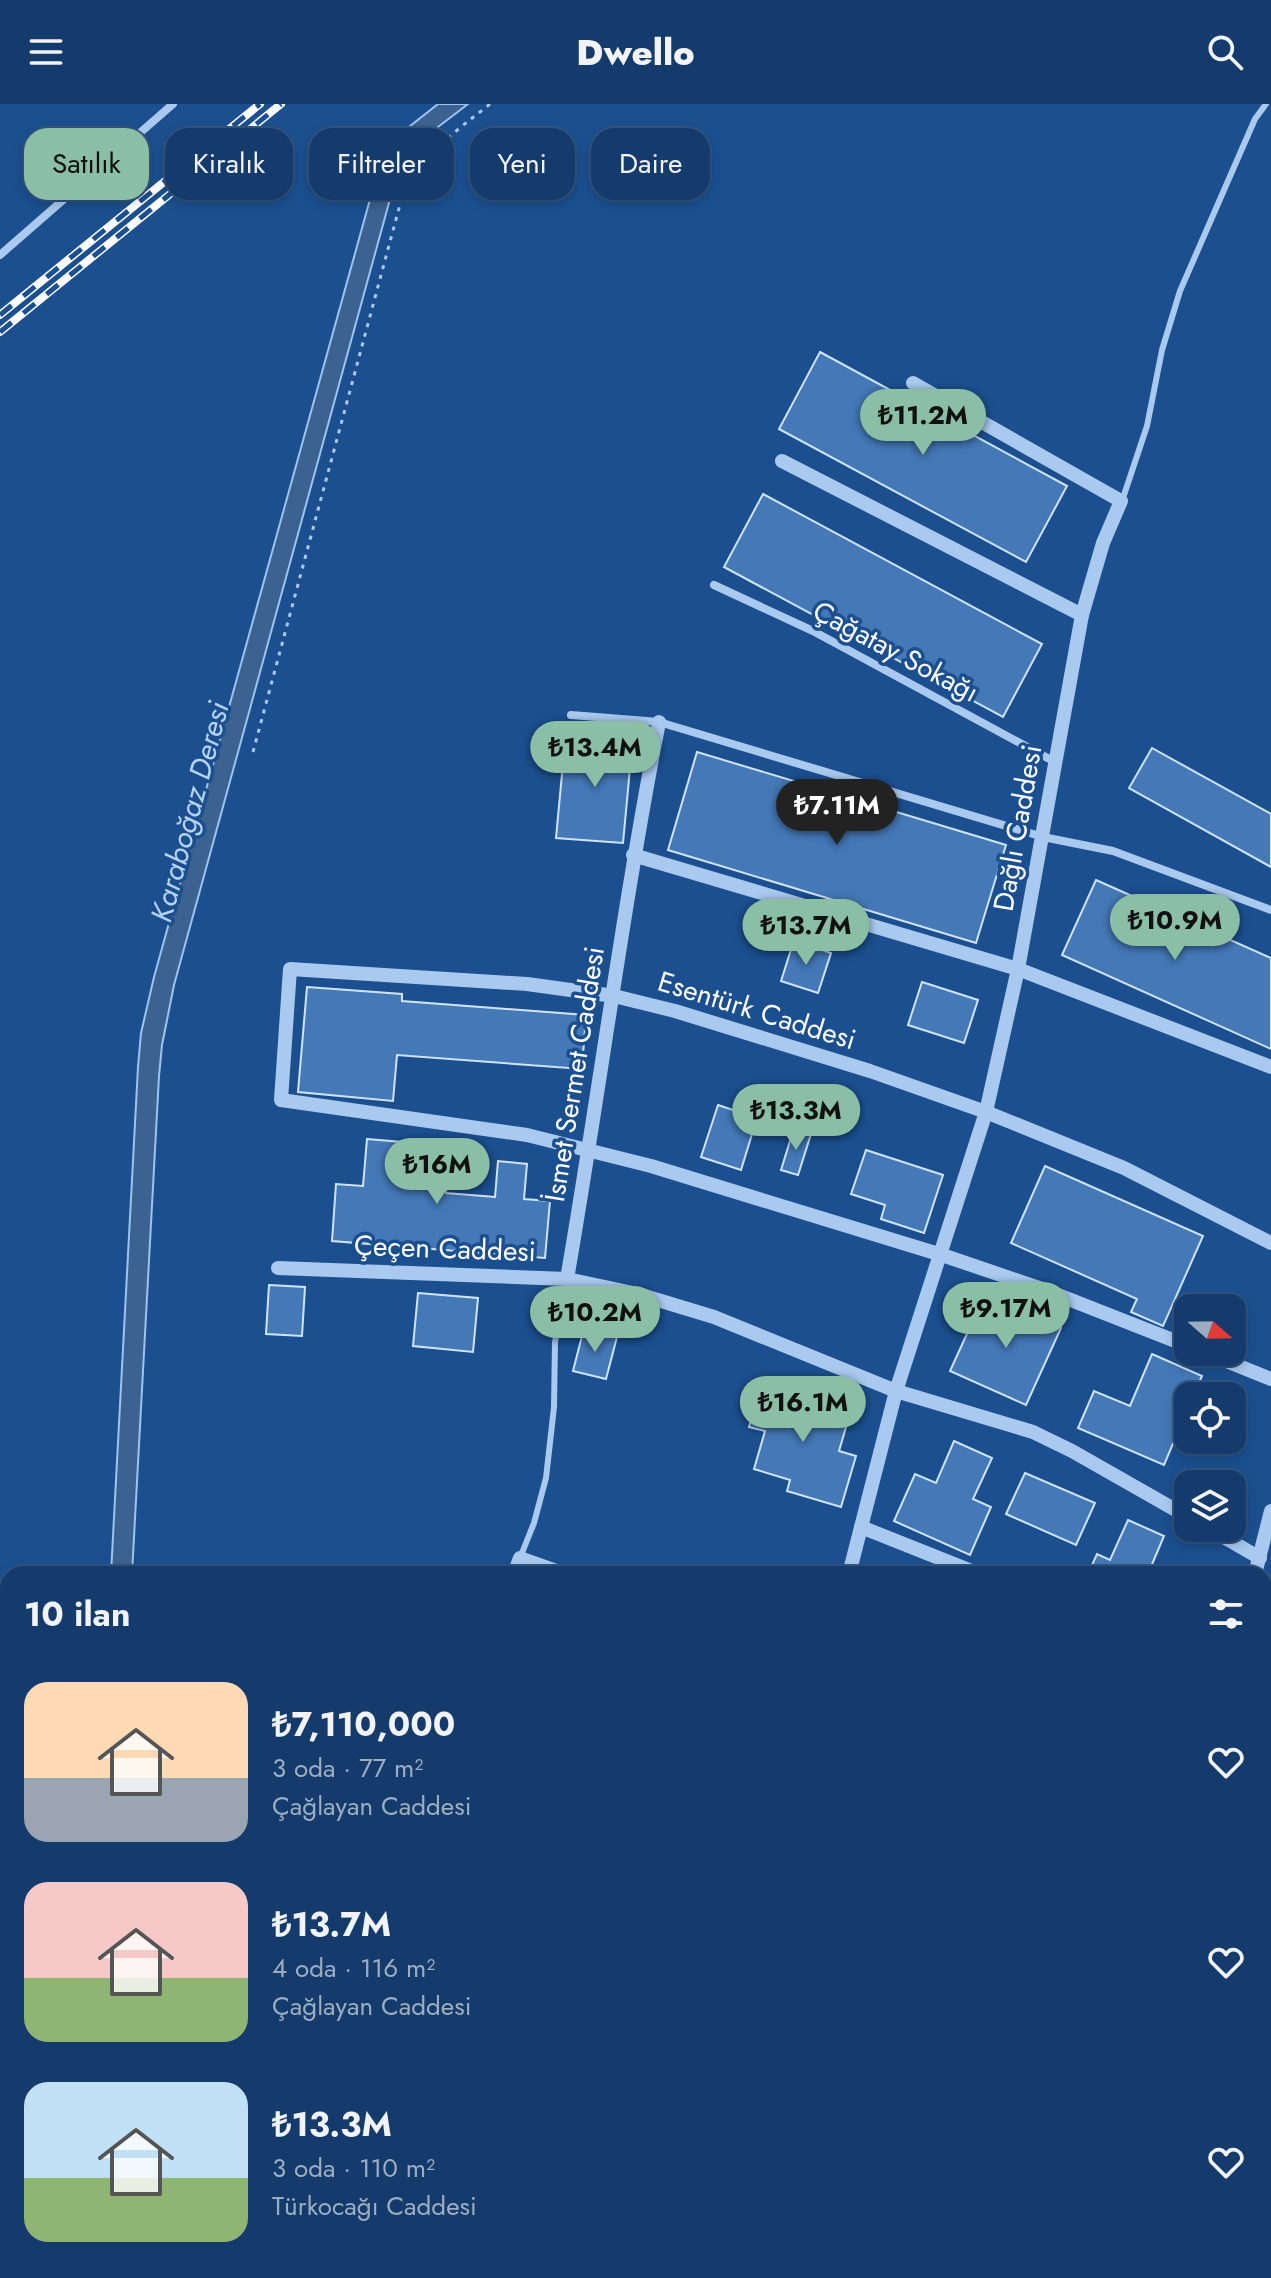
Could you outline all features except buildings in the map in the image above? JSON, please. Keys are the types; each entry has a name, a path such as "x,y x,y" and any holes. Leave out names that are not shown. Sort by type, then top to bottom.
{"street":[{"path":"0,255 173,104"},
{"path":"913,383 1121,501"},
{"path":"782,461 1082,615"},
{"name":"Dağlı Caddesi","path":"851,1566 896,1391 986,1112 1018,969 1082,615 1103,543 1121,501"},
{"name":"Çağatay Sokağı","path":"714,585 813,631 1055,762"},
{"path":"571,715 659,722 1043,837 1113,851 1271,910"},
{"name":"İsmet Sermet Caddesi","path":"567,1279 614,996 633,855 659,722"},
{"path":"633,855 1018,969 1271,1067"},
{"name":"Esentürk Caddesi","path":"589,1149 467,1124 281,1100 290,969 527,984 614,996 757,1035 986,1112 1124,1168 1271,1243"},
{"path":"589,1149 942,1255 1048,1291 1174,1340"},
{"name":"Çeçen Caddesi","path":"278,1268 567,1279 624,1290 714,1317 896,1391 1033,1432 1174,1509"},
{"path":"1239,1366 1271,1379"},
{"path":"1233,1542 1266,1560 1271,1511"},
{"path":"861,1527 959,1566"},
{"path":"520,1558 542,1566"},
{"name":"İsmet Sermet Caddesi","path":"517,1566 520,1558"}],"lane":[{"name":"Dağlı Caddesi","path":"1121,501 1147,426 1162,350 1180,291 1245,140 1266,104"},
{"name":"İsmet Sermet Caddesi","path":"520,1558 534,1523 546,1478 554,1407 555,1342 567,1279"}],"path":[{"path":"253,752 402,197 427,155 490,104"}],"water":[{"path":"438,104 468,104 439,126 408,128"},
{"path":"370,200 390,200 174,985 159,1076 132,1566 111,1566 138,1067 141,1033"}],"railway":[{"path":"0,315 260,104"},
{"path":"0,332 281,104"}],"water label":[{"name":"Karaboğaz Deresi","path":"190,812"}]}
